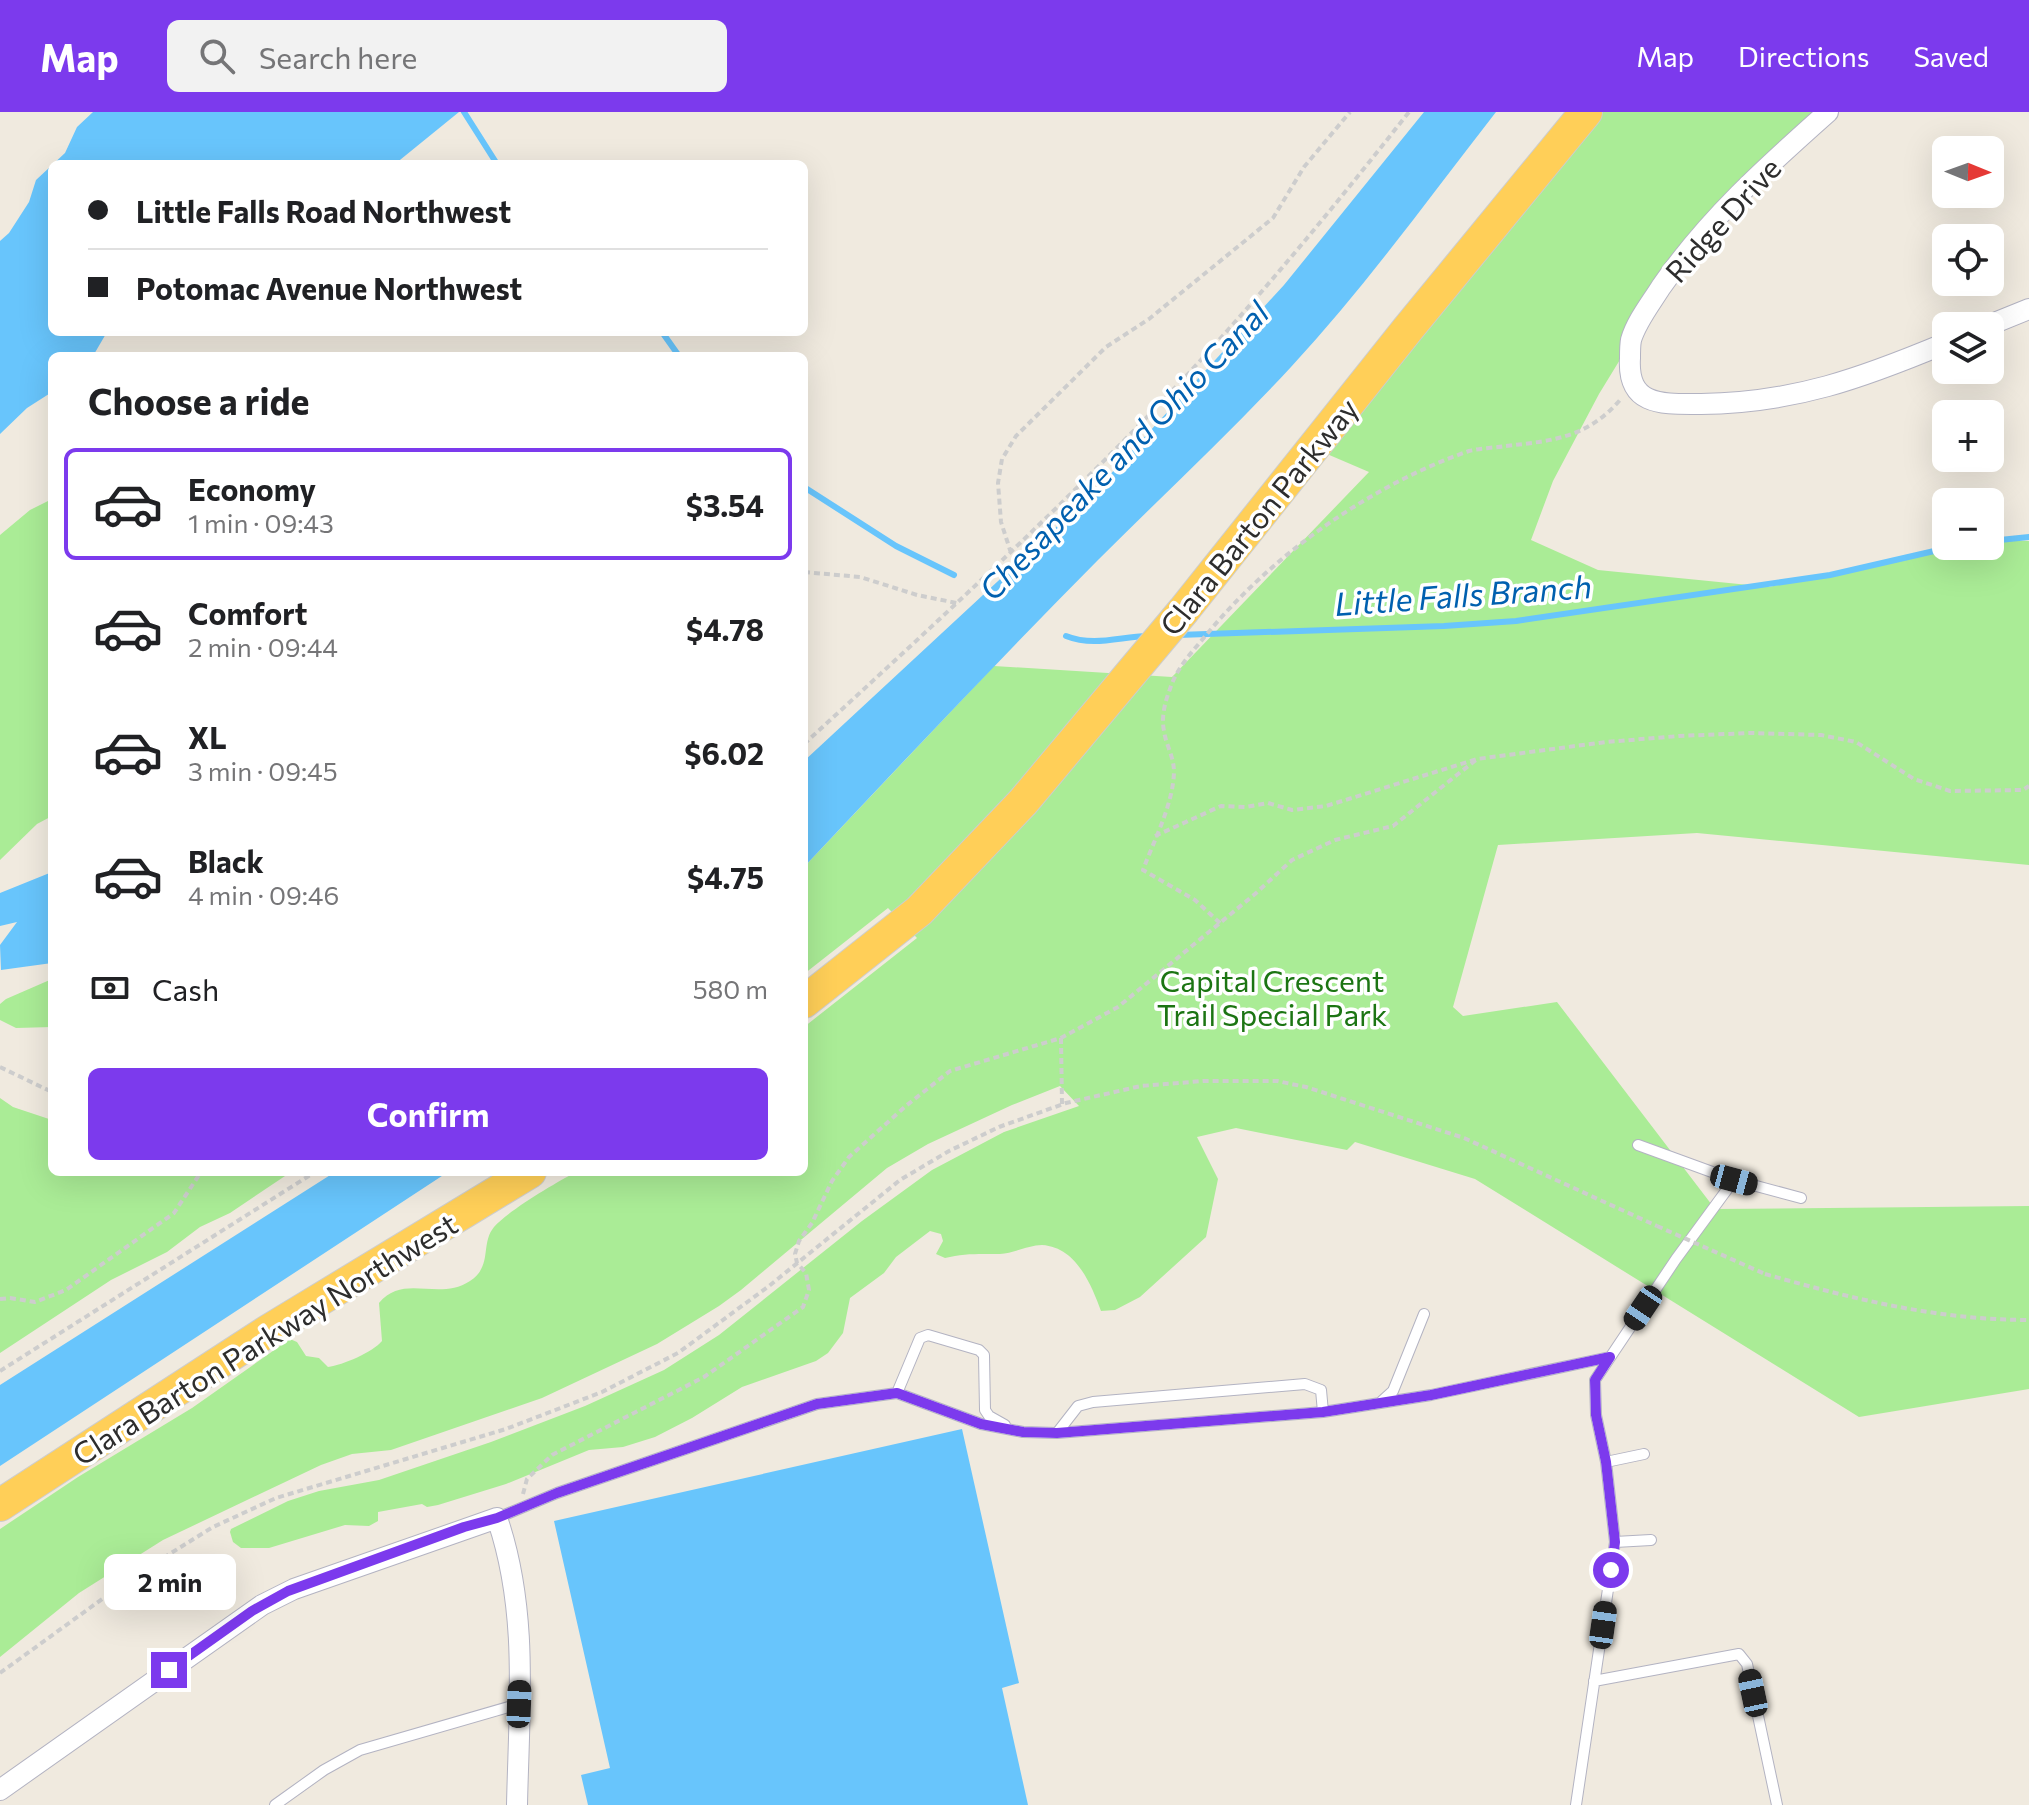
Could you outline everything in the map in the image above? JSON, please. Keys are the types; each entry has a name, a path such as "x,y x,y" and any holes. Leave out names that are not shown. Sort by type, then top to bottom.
{"highway":[{"name":"Clara Barton Parkway","path":"808,999 919,911 1023,802 1184,610 1586,112"},
{"name":"Clara Barton Parkway Northwest","path":"0,1505 280,1324 523,1176"}],"street":[{"name":"Ridge Drive","path":"1633,385 1629,374 1631,339 1649,304 1689,247 1736,195 1828,112"},
{"path":"2004,319 2029,309"},
{"path":"1633,385 1649,401 1746,404 1808,393 1870,375 1932,349"},
{"path":"0,1790 262,1605 294,1589 497,1518 510,1560 518,1608 517,1805"}],"lane":[{"path":"1638,1145 1734,1180 1801,1198"},
{"path":"1576,1805 1615,1542 1606,1462 1596,1415 1595,1380 1734,1180"},
{"path":"1380,1402 1393,1391 1424,1314"},
{"path":"897,1393 920,1338 928,1335 979,1350 984,1355 985,1363 985,1410 995,1421 1015,1430"},
{"path":"497,1518 557,1493 817,1404 897,1393 981,1424 1057,1433 1323,1412 1431,1395 1610,1357"},
{"path":"1057,1433 1078,1406 1093,1402 1305,1384 1321,1390 1323,1412"},
{"path":"1606,1462 1644,1454"},
{"path":"1615,1542 1651,1540"},
{"path":"1594,1681 1739,1654 1747,1664 1777,1805"},
{"path":"275,1805 324,1770 360,1750 519,1704"}],"path":[{"path":"1011,553 1001,522 998,483 1002,459 1016,436 1106,347 1149,319 1273,218 1304,167 1350,112"},
{"path":"808,740 1011,553 1186,375 1276,276 1409,112"},
{"path":"1220,923 1195,900 1143,870 1167,805 1174,772 1164,732 1165,704 1177,671 1229,607 1295,547 1343,514 1472,450 1549,442 1587,428 1612,409 1633,385"},
{"path":"808,572 860,577 917,595 957,603"},
{"path":"1155,836 1221,806 1246,807 1268,803 1292,810 1326,806 1477,759 1664,737 1750,733 1821,735 1856,742 1914,779 1950,791 2023,790 2029,786"},
{"path":"522,1496 527,1479 552,1455 704,1377 803,1307 809,1290 806,1273 797,1263 795,1254 832,1181 849,1157 950,1071 1061,1038 1118,1007 1292,860 1335,840 1393,826 1477,759"},
{"path":"1061,1038 1062,1105"},
{"path":"0,1067 48,1090"},
{"path":"0,1673 134,1576 213,1527 276,1498 506,1429 602,1392 678,1353 900,1180 949,1151 999,1127 1062,1105 1141,1086 1239,1079 1277,1081 1306,1087 1464,1138 1765,1274 1889,1307 1954,1316 2029,1320"},
{"path":"0,1299 35,1302 66,1290 174,1213 198,1176"},
{"path":"0,1371 309,1176"}],"green space":[{"name":"Capital Crescent Trail Special Park","path":"1586,112 1829,112 1689,247 1599,394 1553,481 1531,540 1598,570 1769,587 1932,549 1932,560 2004,560 2004,540 2029,541 2029,865 1697,833 1498,845 1453,1007 1463,1016 1557,1002 1715,1209 2029,1206 2029,1389 1859,1417 1475,1179 1355,1142 1347,1150 1236,1128 1197,1137 1218,1179 1206,1237 1140,1297 1115,1310 1101,1311 1080,1269 1064,1252 1054,1247 1037,1245 1005,1253 945,1258 936,1254 943,1241 941,1234 930,1231 896,1257 884,1273 850,1298 843,1333 828,1353 816,1361 742,1387 655,1437 623,1447 589,1450 506,1484 438,1505 427,1507 422,1504 378,1512 378,1521 369,1526 345,1525 269,1548 241,1548 233,1542 231,1529 288,1501 319,1491 379,1480 491,1442 585,1406 664,1370 719,1335 862,1221 932,1170 1004,1132 1079,1106 1060,1086 928,1144 887,1168 741,1290 657,1344 542,1398 391,1450 352,1454 321,1465 163,1540 79,1593 0,1657 0,1529 78,1477 192,1408 290,1339 297,1342 306,1356 319,1358 328,1367 365,1354 382,1341 379,1303 389,1294 410,1288 446,1289 470,1281 481,1269 494,1227 521,1205 569,1176 808,1176 808,1024 917,938 888,908 808,971 808,863 994,666 1172,677 1369,472 1313,448"},
{"path":"48,501 48,818 37,824 0,860 0,535 30,510"},
{"path":"48,981 48,1027 16,1028 0,1020 0,1004"},
{"path":"0,1098 13,1107 48,1119 48,1176 285,1176 230,1213 200,1227 167,1252 111,1280 0,1353"}],"water":[{"path":"93,112 459,112 400,160 57,160 65,153 77,127"},
{"path":"1424,112 1496,112 1371,274 1291,367 1061,598 808,863 808,757 1094,492 1284,285"},
{"path":"48,169 48,336 105,336 95,352 48,352 48,395 27,408 0,434 0,241 9,233 29,202 36,180"},
{"path":"48,874 48,964 1,970 0,945 17,922 0,926 0,893"},
{"path":"329,1176 442,1176 0,1466 0,1385"},
{"path":"962,1429 1019,1683 1002,1688 1028,1805 588,1805 581,1775 610,1768 554,1521"}],"waterway":[{"name":"Little Falls Branch","path":"464,112 494,160"},
{"name":"Little Falls Branch","path":"665,336 676,352"},
{"name":"Little Falls Branch","path":"808,490 896,546 954,575"},
{"name":"Little Falls Branch","path":"2004,540 2029,537"},
{"name":"Little Falls Branch","path":"1178,635 1516,621 1830,575 1932,552"},
{"name":"Little Falls Branch","path":"1066,636 1087,641 1147,636"}],"route":[{"path":"169,1670 252,1611 294,1589 773,1418 817,1404 897,1393 981,1424 1023,1432 1057,1433 1323,1412 1431,1395 1610,1357 1595,1380 1596,1415 1606,1462 1615,1542 1611,1570"}],"water label":[{"name":"Chesapeake and Ohio Canal","path":"1123,450"}]}
